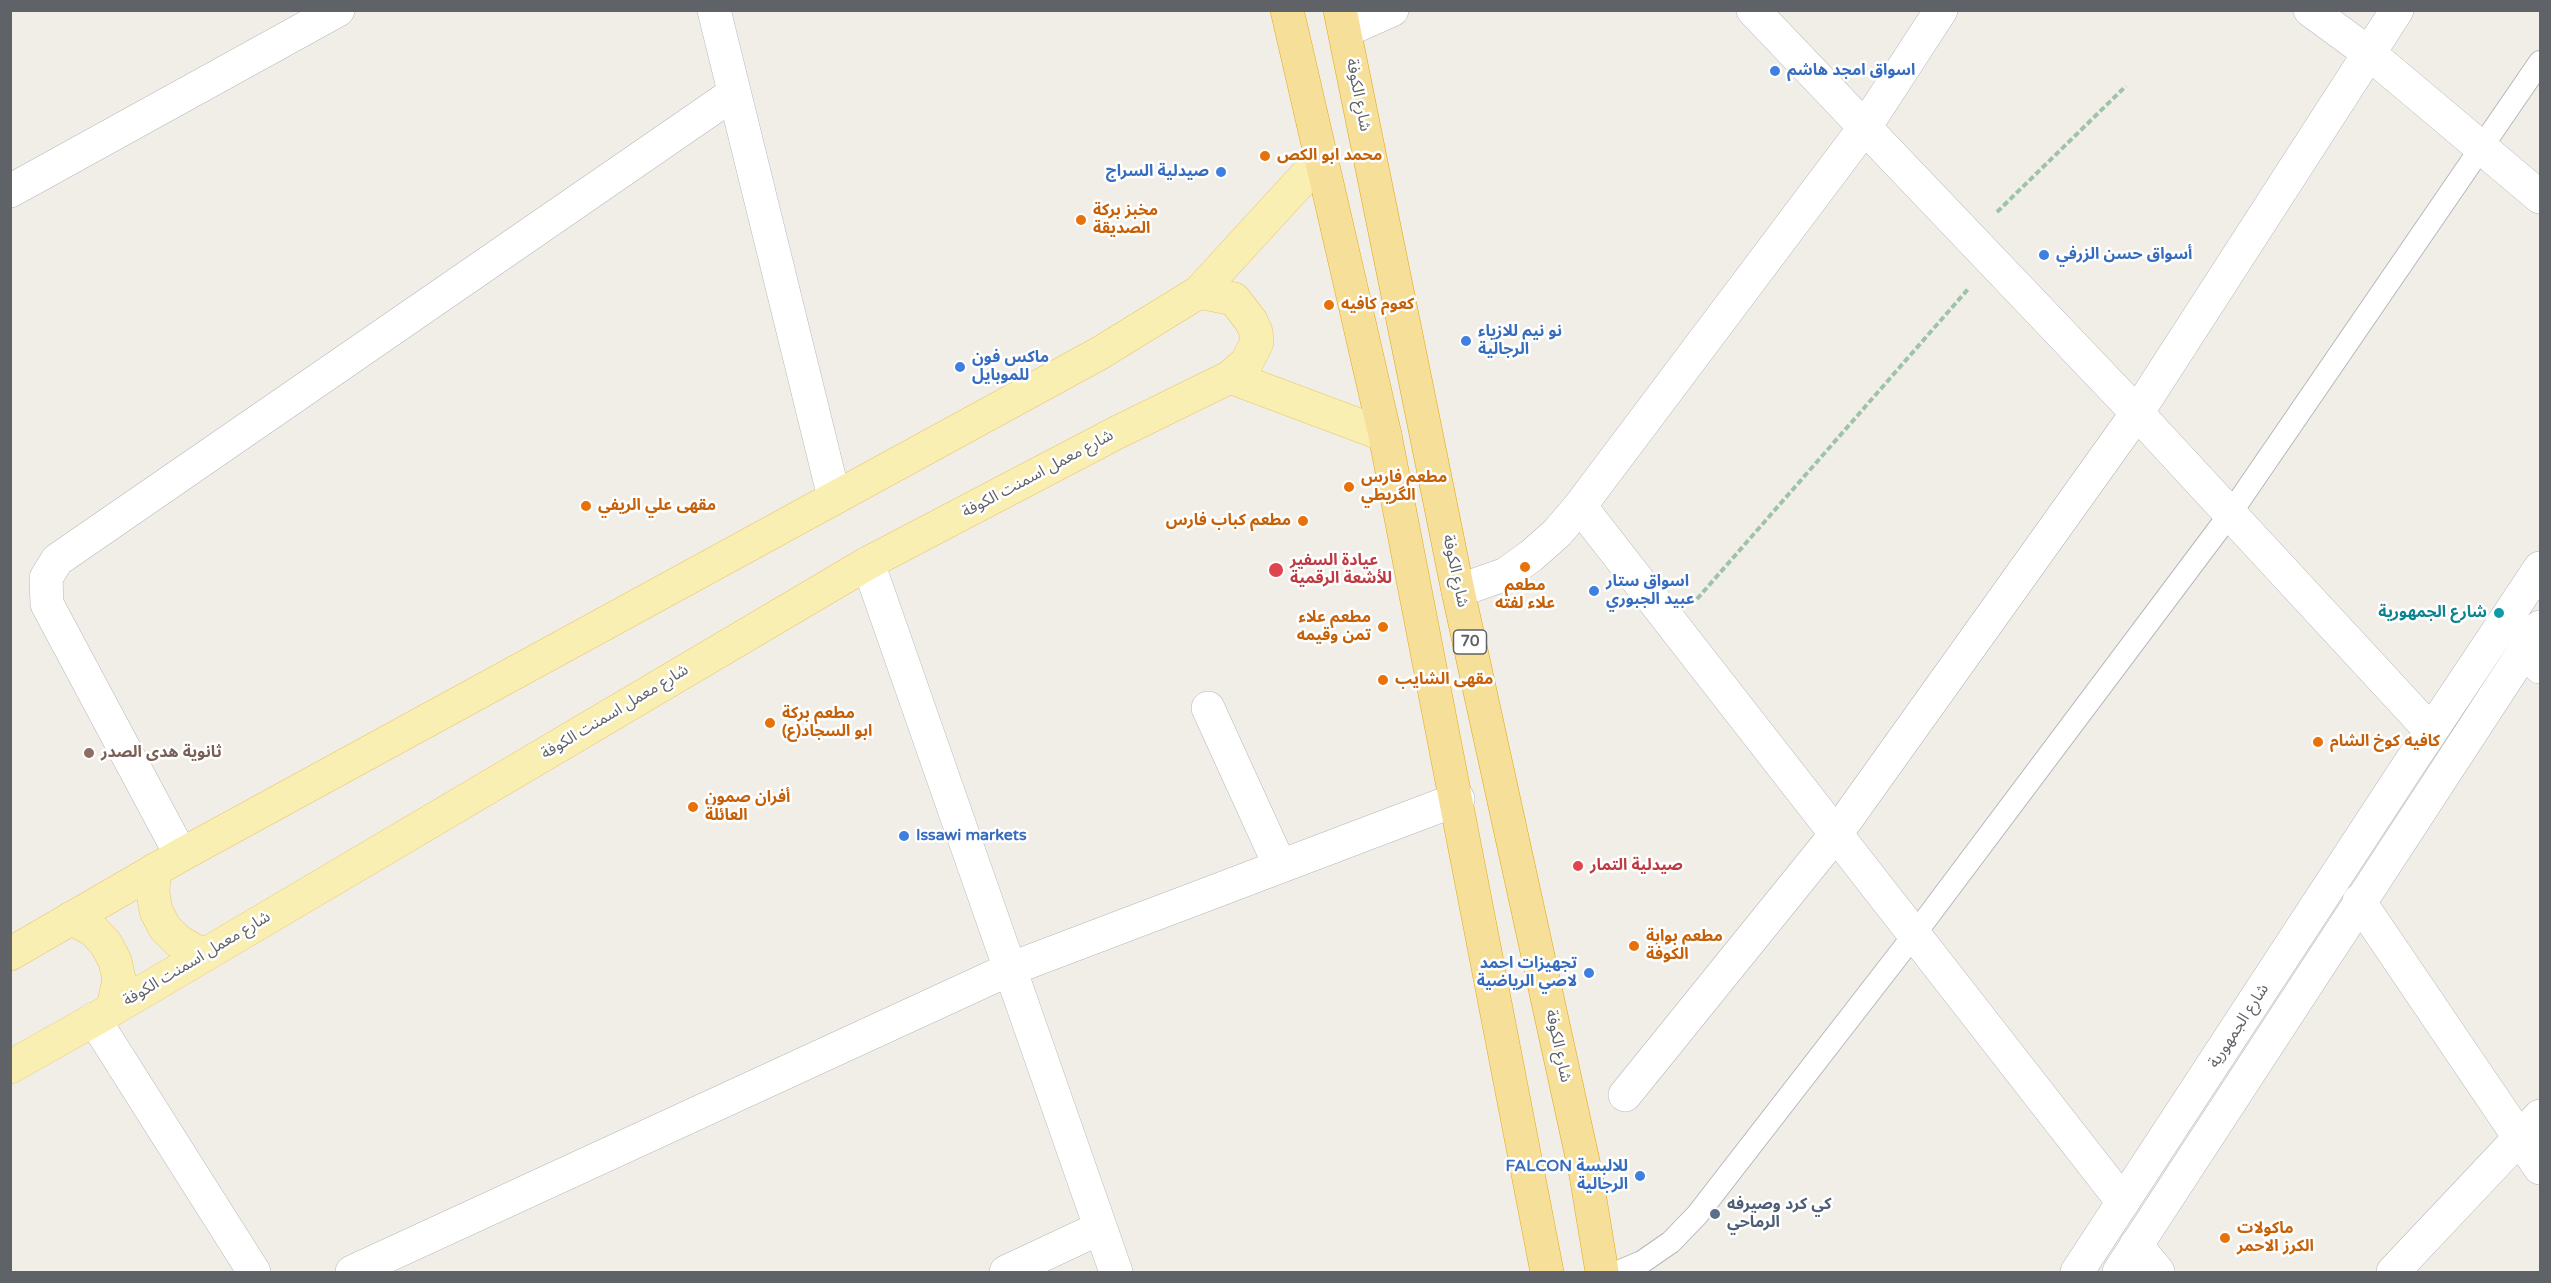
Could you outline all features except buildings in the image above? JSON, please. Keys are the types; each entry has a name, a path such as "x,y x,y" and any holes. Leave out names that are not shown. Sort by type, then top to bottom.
{"highway":[{"name":"70","path":"1287,10 1386,435 1458,799 1547,1272"},
{"name":"شارع الكوفة","path":"1343,21 1458,591 1586,1175 1602,1272"}],"main road":[{"path":"10,954 168,862 1100,353 1199,292 1321,159"},
{"path":"1199,292 1234,299 1251,321 1256,332 1257,342 1247,362 1230,377 1386,435"},
{"name":"شارع معمل اسمنت الكوفة","path":"10,1067 104,1014 868,562 1116,433 1230,377"},
{"path":"168,862 153,892 156,911 165,928 178,941 195,951 206,953"},
{"path":"71,918 93,930 106,944 115,961 119,979 104,1014"}],"street":[{"path":"10,191 338,10"},
{"path":"714,10 834,497"},
{"path":"1343,21 1392,10"},
{"path":"1753,10 2137,413 2431,731"},
{"path":"1458,591 1506,574 1531,556 1580,506 1865,127 1941,10"},
{"path":"2310,10 2370,54 2541,197"},
{"path":"1625,1095 1836,834 2137,413 2397,10"},
{"path":"168,862 47,604 46,578 57,560 734,94"},
{"path":"1580,506 2123,1202"},
{"path":"868,562 1116,1272"},
{"name":"شارع الجمهورية","path":"2077,1272 2431,731 2541,568"},
{"name":"شارع الجمهورية","path":"2119,1272 2359,901 2536,647"},
{"path":"1208,708 1280,866"},
{"path":"352,1272 1010,969 1458,799"},
{"path":"2359,901 2530,1127 2541,1168"},
{"path":"104,1014 254,1272"},
{"path":"2393,1272 2530,1127"},
{"path":"1006,1272 1100,1228"},
{"path":"2136,1245 2158,1272"}],"lane":[{"path":"1618,1272 1642,1262 1671,1242 1697,1215 1914,935 2230,514 2541,62"}],"path":[{"path":"1970,238 2126,86"},
{"path":"1673,626 1993,261"}],"place":[{"name":"اسواق امجد هاشم","path":"1775,71"},
{"name":"محمد ابو الكص","path":"1265,156"},
{"name":"صيدلية السراج","path":"1221,172"},
{"name":"مخبز بركة الصديقة","path":"1081,220"},
{"name":"أسواق حسن الزرفي","path":"2044,255"},
{"name":"كعوم كافيه","path":"1329,305"},
{"name":"نو نيم للازياء الرجالية","path":"1466,341"},
{"name":"ماكس فون للموبايل","path":"960,367"},
{"name":"مطعم فارس الگريطي","path":"1349,487"},
{"name":"مقهى علي الريفي","path":"586,506"},
{"name":"مطعم كباب فارس","path":"1303,521"},
{"name":"مطعم علاء لفته","path":"1525,567"},
{"name":"عيادة السفير للأشعة الرقمية","path":"1276,570"},
{"name":"اسواق ستار عبيد الجبوري","path":"1594,591"},
{"name":"شارع الجمهورية","path":"2499,613"},
{"name":"مطعم علاء تمن وقيمه","path":"1383,627"},
{"name":"مقهى الشايب","path":"1383,680"},
{"name":"مطعم بركة ابو السجاد(ع)","path":"770,723"},
{"name":"كافيه كوخ الشام","path":"2318,742"},
{"name":"ثانوية هدى الصدر","path":"89,753"},
{"name":"أفران صمون العائلة","path":"693,807"},
{"name":"Issawi markets","path":"904,836"},
{"name":"صيدلية التمار","path":"1578,866"},
{"name":"مطعم بوابة الكوفة","path":"1634,946"},
{"name":"تجهيزات احمد لاصي الرياضية","path":"1589,973"},
{"name":"FALCON للالبسة الرجالية","path":"1640,1176"},
{"name":"كي كرد وصيرفه الرماحي","path":"1715,1214"},
{"name":"ماكولات الكرز الاحمر","path":"2225,1238"}]}
